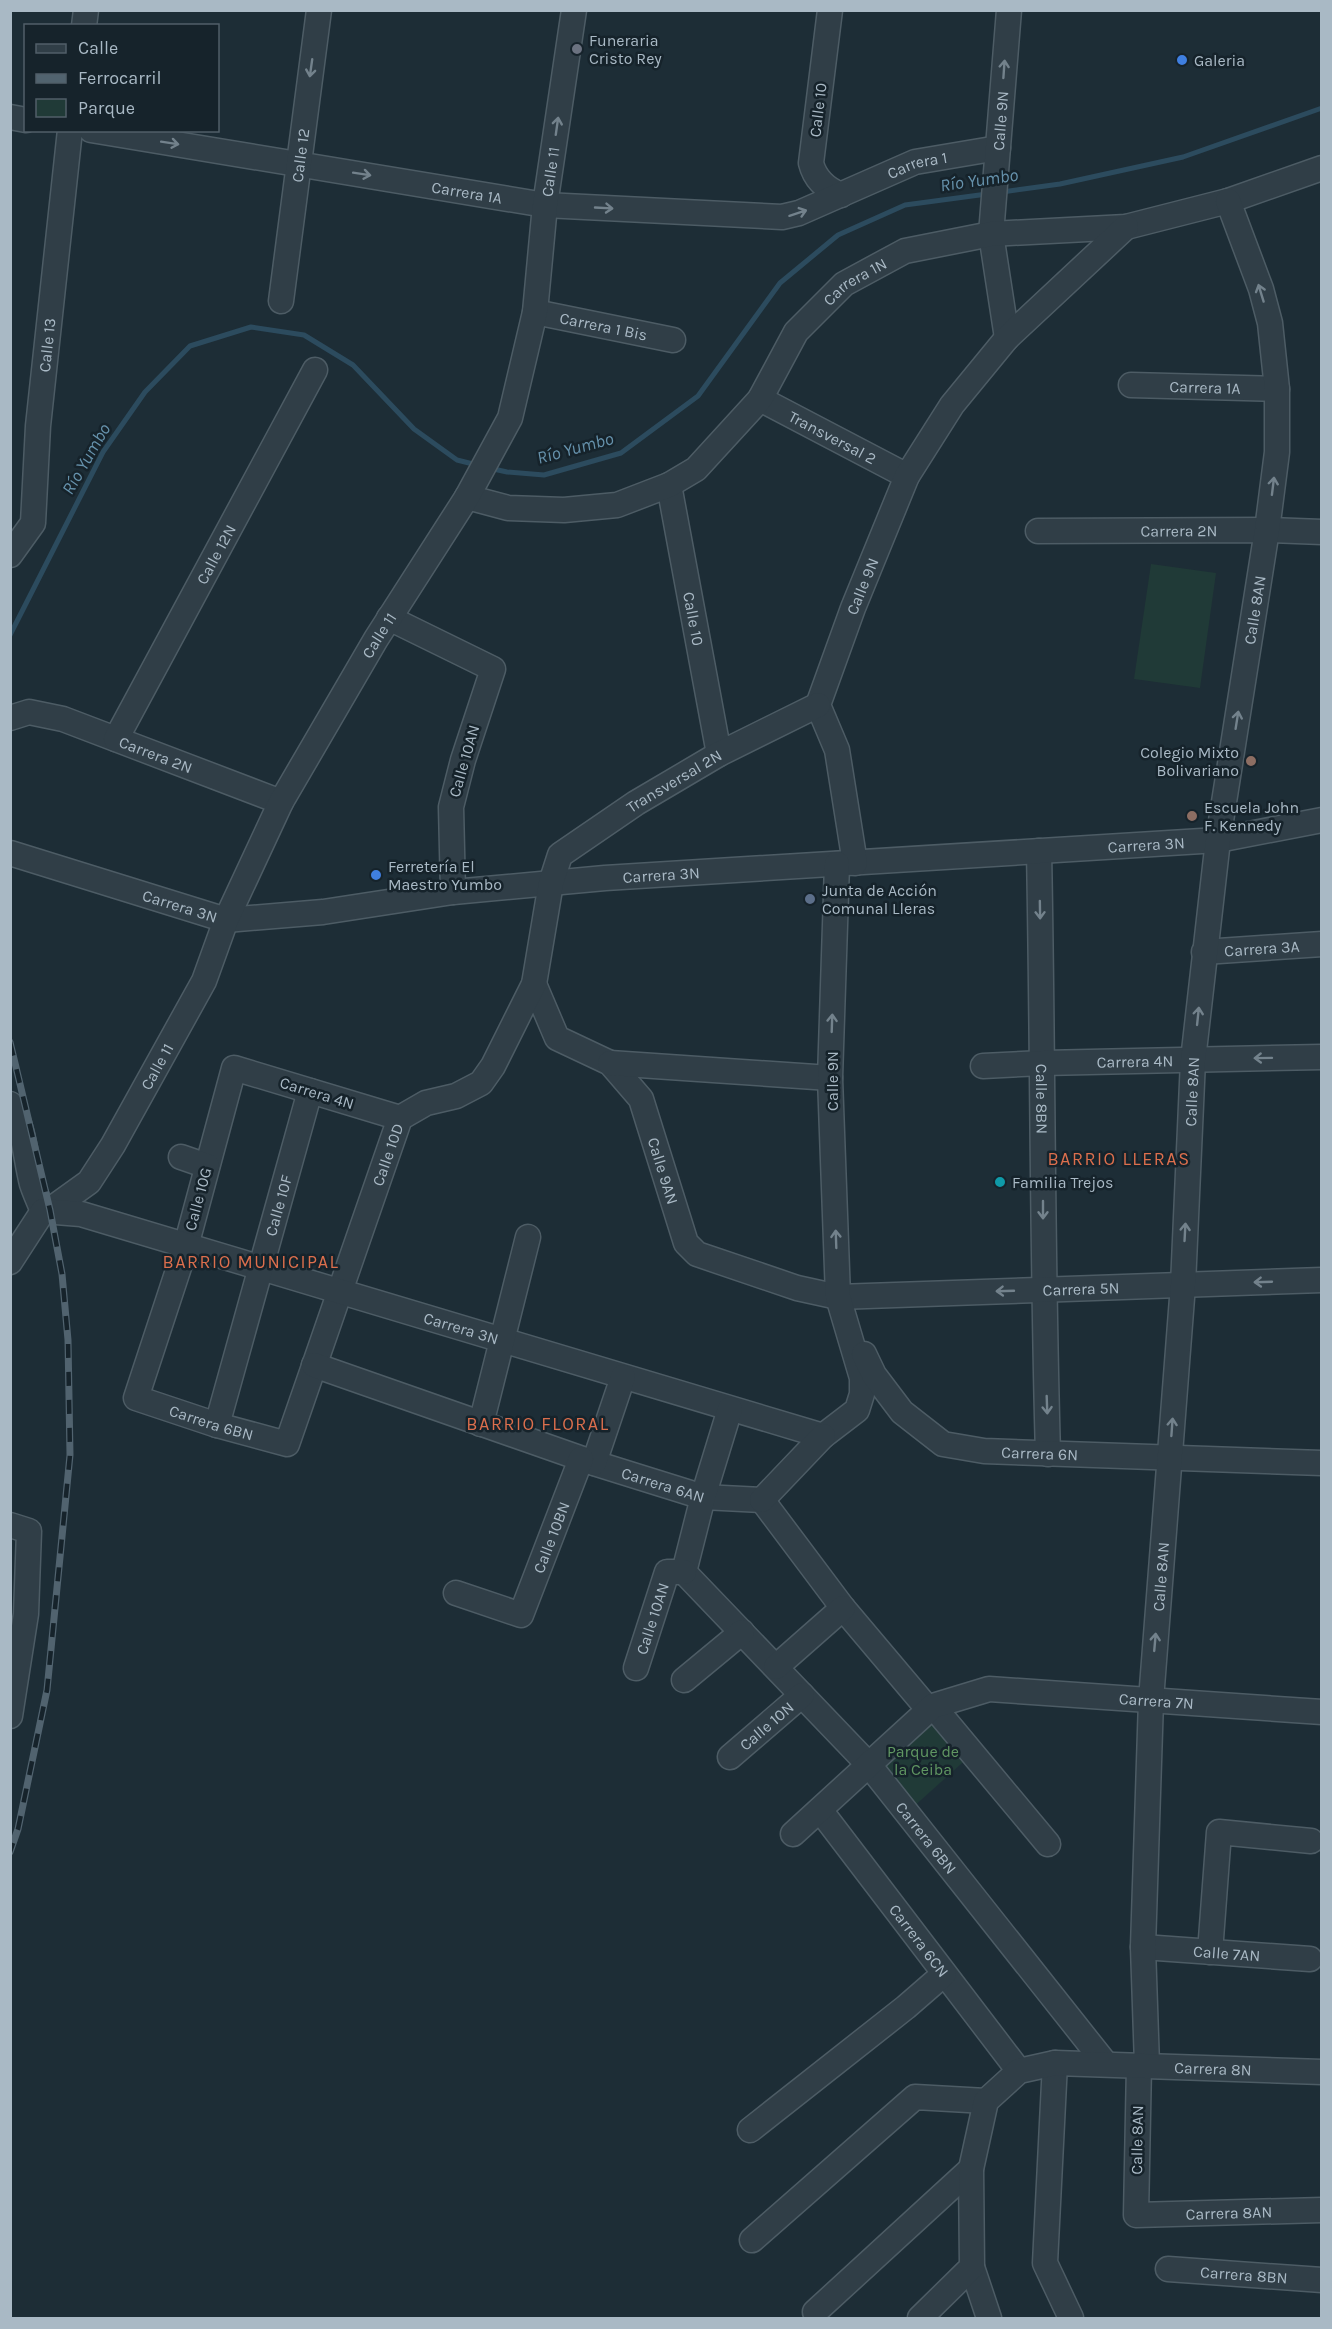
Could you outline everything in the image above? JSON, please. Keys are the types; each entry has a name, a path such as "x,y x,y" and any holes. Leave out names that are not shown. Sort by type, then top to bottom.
{"street":[{"name":"Calle 12","path":"281,301 319,10"},
{"name":"Calle 11","path":"46,1210 89,1182 113,1145 204,981 226,920 281,802 389,618 468,495 510,418 535,312 545,205 574,10"},
{"name":"Calle 10","path":"830,10 811,163 813,172 827,189 841,195"},
{"name":"Calle 9N","path":"1007,338 992,225 1009,10"},
{"name":"Calle 13","path":"10,555 33,523 38,426 70,132"},
{"name":"Carrera 1A","path":"104,132 545,205 782,217 799,213 841,195"},
{"name":"Carrera 1","path":"841,195 915,162 997,156"},
{"name":"Carrera 1N","path":"468,495 508,508 564,510 617,505 669,485 696,469 760,399 796,332 844,284 905,250 992,225 1126,227 1228,201 1322,168"},
{"name":"Calle 8AN","path":"1136,2215 1143,2065 1143,1947 1151,1700 1183,1285 1193,1060 1218,840 1267,530 1277,452 1277,389 1270,323 1261,289 1228,201"},
{"name":"Calle 9N","path":"838,1297 830,1078 846,864 837,750 818,705 853,609 907,476 952,405 1007,338 1126,227"},
{"name":"Carrera 1 Bis","path":"535,312 673,340"},
{"name":"Calle 12N","path":"116,739 315,370"},
{"name":"Carrera 1A","path":"1131,385 1277,389"},
{"name":"Transversal 2","path":"760,399 907,476"},
{"name":"Calle 10","path":"669,485 719,754"},
{"name":"Carrera 2N","path":"1038,531 1267,530 1322,532"},
{"name":"Calle 10AN","path":"389,618 493,669 463,760 451,807 453,892"},
{"name":"Transversal 2N","path":"550,883 560,855 636,803 719,754 818,705"},
{"name":"Carrera 2N","path":"20,715 63,719 281,802"},
{"name":"Carrera 3N","path":"10,853 226,920 323,912 453,892 550,883 1218,840 1322,820"},
{"name":"Calle 8BN","path":"1039,851 1043,1063 1043,1290 1048,1454"},
{"name":"Calle 10D","path":"287,1444 322,1368 400,1118 426,1103 456,1096 481,1083 493,1066 534,984 550,883"},
{"name":"Carrera 3A","path":"1204,952 1322,944"},
{"name":"Calle 9AN","path":"534,984 558,1038 610,1063 641,1099 686,1243 697,1254 797,1288 838,1297"},
{"name":"Carrera 4N","path":"983,1066 1322,1057"},
{"path":"610,1063 830,1078"},
{"name":"Carrera 4N","path":"234,1068 400,1118"},
{"name":"Calle 10G","path":"135,1398 186,1246 234,1068"},
{"name":"Calle 10F","path":"217,1425 310,1091"},
{"path":"10,1104 22,1135 32,1184 46,1210 10,1262"},
{"path":"181,1157 207,1166"},
{"name":"Carrera 3N","path":"46,1210 81,1214 730,1409 832,1431"},
{"path":"481,1424 528,1237"},
{"name":"Carrera 5N","path":"838,1297 1322,1280"},
{"path":"838,1297 862,1378 862,1394 858,1410 832,1431 762,1500 843,1608 1048,1844"},
{"name":"Carrera 6N","path":"838,1297 874,1376 902,1412 943,1444 984,1451 1322,1463"},
{"name":"Carrera 6AN","path":"322,1368 587,1461 703,1497 762,1500"},
{"name":"Calle 10BN","path":"456,1593 521,1615 623,1377"},
{"name":"Carrera 6BN","path":"135,1398 217,1425 287,1444"},
{"name":"Calle 10AN","path":"636,1668 667,1572 684,1572 703,1497 730,1409"},
{"path":"11,1707 18,1612 20,1528"},
{"name":"Carrera 6BN","path":"684,1572 869,1765 1105,2063"},
{"path":"776,1667 843,1608"},
{"path":"684,1680 742,1632"},
{"name":"Carrera 7N","path":"931,1708 989,1689 1322,1712"},
{"name":"Calle 10N","path":"730,1757 802,1695"},
{"path":"794,1834 931,1708"},
{"name":"Carrera 6CN","path":"820,1810 1018,2071"},
{"path":"1210,1952 1219,1832 1311,1841"},
{"name":"Calle 7AN","path":"1143,1947 1310,1959"},
{"path":"750,2130 906,2007 944,1974"},
{"path":"1055,2063 1045,2263 1071,2319"},
{"name":"Carrera 8N","path":"1018,2071 1055,2063 1089,2065 1105,2063 1322,2072"},
{"path":"989,2319 972,2267 971,2169 986,2100 1018,2071"},
{"path":"752,2240 915,2097 986,2100"},
{"path":"815,2312 971,2169"},
{"name":"Carrera 8AN","path":"1136,2215 1322,2210"},
{"path":"920,2319 972,2267"},
{"name":"Carrera 8BN","path":"1168,2269 1322,2280"}],"green space":[{"path":"1151,564 1216,573 1200,688 1134,679"},
{"name":"Parque de la Ceiba","path":"933,1714 971,1755 911,1809 876,1765"}],"waterway":[{"name":"Río Yumbo","path":"1002,192 1060,184 1183,157 1322,108"},
{"name":"Río Yumbo","path":"489,468 544,475 621,453 698,396 780,283 838,235 905,205 987,194"},
{"name":"Río Yumbo","path":"10,635 103,452 145,392 190,346 251,327 304,335 353,365 414,429 457,460 477,465"}],"railway":[{"path":"10,1042 50,1210 62,1274 68,1340 70,1455 47,1690 18,1829 10,1852"}],"place":[{"name":"Funeraria Cristo Rey","path":"577,49"},
{"name":"Galeria","path":"1182,60"},
{"name":"Colegio Mixto Bolivariano","path":"1251,761"},
{"name":"Escuela John F. Kennedy","path":"1192,816"},
{"name":"Ferretería El Maestro Yumbo","path":"376,875"},
{"name":"Junta de Acción Comunal Lleras","path":"810,899"},
{"name":"Familia Trejos","path":"1000,1182"}],"district":[{"name":"BARRIO LLERAS","path":"1119,1159"},
{"name":"BARRIO MUNICIPAL","path":"251,1262"},
{"name":"BARRIO FLORAL","path":"538,1424"}]}
